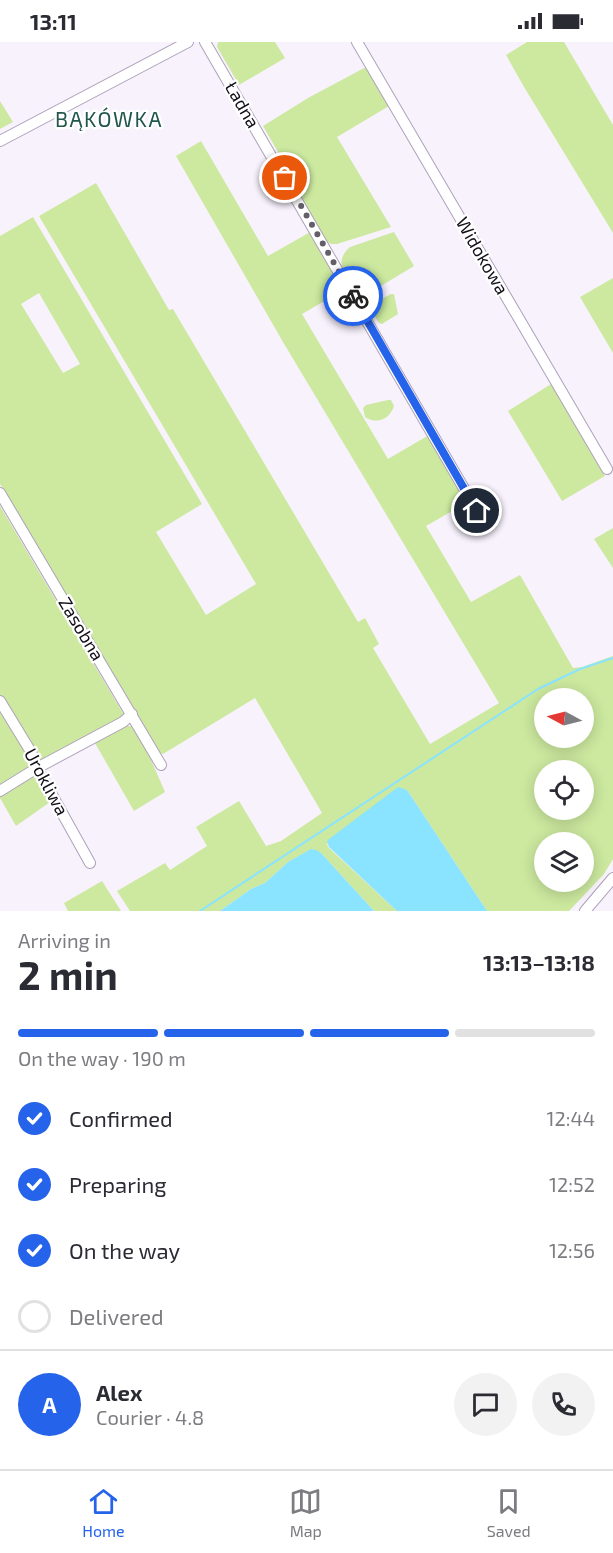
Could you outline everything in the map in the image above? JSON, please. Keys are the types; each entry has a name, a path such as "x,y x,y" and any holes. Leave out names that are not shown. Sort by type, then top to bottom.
{"street":[{"path":"0,141 188,42"},
{"name":"Ładna","path":"206,42 477,511"},
{"name":"Widokowa","path":"357,42 607,470"},
{"name":"Zasobna","path":"0,493 161,765"},
{"name":"Urokliwa","path":"0,701 31,752 37,768 90,863"},
{"path":"0,791 37,768 123,722 132,714"},
{"path":"585,911 613,878"}],"green space":[{"path":"218,42 275,42 285,58 239,85 217,47"},
{"path":"527,42 564,42 613,125 613,233 506,55"},
{"path":"366,67 389,106 337,137 391,227 331,244 324,240 263,126 308,98"},
{"path":"0,101 13,122 0,129"},
{"path":"201,141 268,256 312,231 345,289 302,314 388,459 429,435 468,502 426,526 471,602 520,575 573,668 613,656 613,859 594,885 594,832 534,832 534,892 587,892 569,911 487,911 407,790 327,844 397,911 374,911 321,853 312,849 288,862 265,883 251,889 220,911 130,911 117,891 165,863 170,870 207,846 196,827 239,801 266,846 281,841 322,813 255,698 163,754 160,753 0,484 0,236 33,217 202,504 156,532 206,615 256,584 39,216 96,183 169,310 173,309 358,622 365,618 379,644 373,648 430,744 499,703 283,342 176,156","holes":["39,293 80,364 63,373 21,304"]},
{"path":"394,232 414,266 366,295 353,291 342,269 341,263 345,253 350,247"},
{"path":"613,278 613,353 580,297"},
{"path":"394,294 398,314 382,324 379,323 370,305"},
{"path":"551,384 605,476 562,501 508,411"},
{"path":"391,400 394,406 386,417 374,420 365,417 363,408 366,405"},
{"path":"0,506 124,715 43,761 38,760 0,695"},
{"path":"613,528 613,568 594,539"},
{"path":"0,707 33,763 32,767 0,786"},
{"path":"127,726 133,726 138,730 165,792 134,811 95,743"},
{"path":"33,776 36,777 50,802 16,826 0,795"},
{"path":"102,881 121,911 68,911 64,903"}],"water":[{"path":"398,787 407,790 487,911 397,911 329,847 327,841 329,839"},
{"path":"311,849 321,853 374,911 220,911 251,889 265,883 288,862"}],"waterway":[{"path":"200,911 538,689 580,669 613,658"}],"way so far":[{"path":"285,178 353,296"}],"district":[{"name":"BĄKÓWKA","path":"109,120"}],"route":[{"path":"353,296 477,511"}]}
